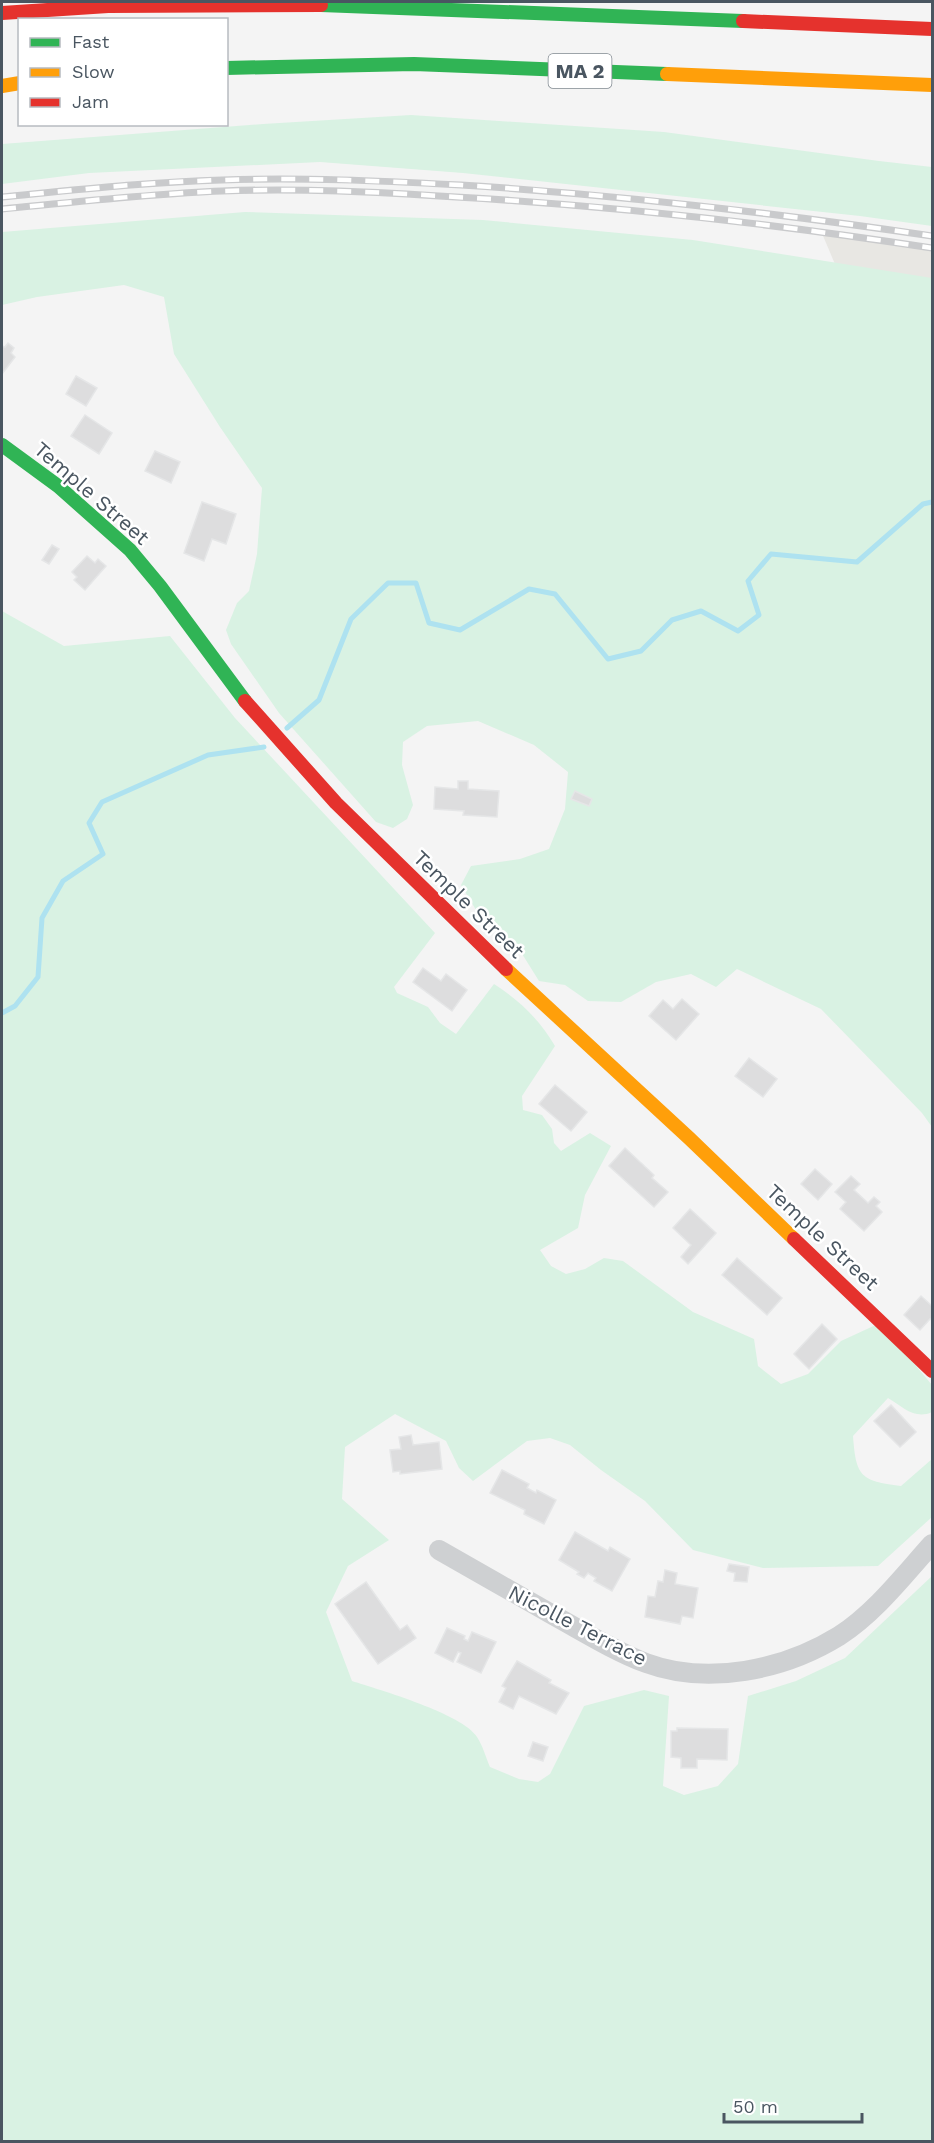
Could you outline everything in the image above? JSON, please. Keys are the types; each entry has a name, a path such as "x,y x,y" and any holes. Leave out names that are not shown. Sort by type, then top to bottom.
{"main road":[{"path":"2,13 185,4 340,5 933,29"},
{"path":"548,13 759,8"},
{"name":"MA 2","path":"228,68 414,64 933,85"},
{"path":"646,73 864,96"},
{"path":"2,86 18,83"},
{"name":"Temple Street","path":"2,446 58,486 130,550 160,586 246,702 344,811 507,970 689,1138 933,1371"}],"street":[{"name":"Nicolle Terrace","path":"438,1550 605,1644 647,1663 681,1672 701,1674 774,1665 839,1636 889,1592 933,1544"}],"shaded area":[{"path":"821,231 932,248 932,494"}],"green space":[{"path":"411,115 664,132 932,167 932,226 860,216 463,173 320,162 89,173 2,184 2,144"},
{"path":"245,212 483,220 693,240 932,278 932,1127 922,1113 821,1009 737,969 716,987 691,974 656,982 621,1002 588,1001 565,985 539,981 519,949 476,910 461,885 471,866 520,859 549,849 565,809 568,772 534,745 478,721 427,726 403,742 402,765 413,805 407,819 393,828 376,822 279,713 231,644 226,630 237,603 249,591 257,554 262,488 174,354 164,297 124,285 37,297 2,305 2,232"},
{"path":"2,611 64,646 170,636 235,718 435,933 394,987 397,993 428,1007 440,1023 456,1034 494,984 521,1004 536,1019 555,1046 522,1096 523,1110 542,1115 552,1129 554,1143 561,1151 590,1133 611,1146 585,1195 578,1228 540,1250 551,1266 566,1274 585,1269 604,1258 623,1261 693,1312 754,1339 758,1366 781,1384 808,1374 841,1341 880,1323 932,1385 932,1412 915,1413 888,1398 853,1436 859,1468 869,1479 877,1482 901,1486 932,1459 932,1517 878,1566 763,1568 693,1550 645,1501 570,1445 550,1438 527,1441 473,1481 459,1468 446,1441 395,1414 345,1447 342,1499 389,1540 348,1566 326,1612 352,1681 420,1704 469,1728 483,1748 490,1767 519,1779 538,1782 550,1774 584,1706 644,1690 669,1696 663,1786 684,1795 718,1786 738,1764 748,1696 796,1681 845,1658 932,1576 932,2141 2,2141"}],"building":[{"path":"8,343 14,348 11,353 15,357 2,374 2,346 5,347"},
{"path":"76,376 97,388 86,406 66,394"},
{"path":"85,415 112,433 99,454 71,436"},
{"path":"155,451 180,462 171,483 145,471"},
{"path":"202,502 236,514 226,544 212,539 204,561 184,553"},
{"path":"52,545 59,549 49,564 42,560"},
{"path":"87,556 95,563 98,559 106,566 85,590 74,580 77,577 72,572"},
{"path":"458,781 468,781 468,789 499,791 497,817 463,815 464,811 434,809 435,787 458,789"},
{"path":"575,791 592,799 589,806 571,799"},
{"path":"423,968 441,981 446,974 467,990 452,1011 413,982"},
{"path":"682,999 699,1014 676,1040 649,1016 663,1000 673,1009"},
{"path":"749,1058 777,1079 763,1097 735,1076"},
{"path":"555,1085 587,1112 571,1131 539,1104"},
{"path":"625,1148 654,1175 652,1178 668,1192 654,1207 609,1166"},
{"path":"815,1169 832,1184 818,1200 801,1184"},
{"path":"851,1176 860,1184 854,1190 868,1203 874,1197 880,1202 876,1206 882,1212 864,1231 840,1209 846,1202 835,1192"},
{"path":"690,1209 716,1233 688,1264 681,1257 691,1245 673,1228"},
{"path":"737,1258 782,1298 767,1315 722,1275"},
{"path":"921,1296 932,1306 932,1320 930,1319 920,1330 904,1315"},
{"path":"822,1324 837,1339 809,1369 794,1354"},
{"path":"891,1405 916,1432 900,1447 874,1421"},
{"path":"411,1435 413,1445 439,1442 442,1469 400,1474 400,1471 393,1472 390,1450 401,1449 399,1437"},
{"path":"502,1470 529,1484 527,1488 536,1493 537,1490 556,1500 544,1524 524,1514 525,1510 490,1493"},
{"path":"575,1532 608,1551 610,1547 630,1559 612,1591 594,1581 596,1578 588,1573 584,1578 577,1574 579,1572 559,1560"},
{"path":"729,1564 749,1567 747,1582 734,1581 735,1573 727,1571"},
{"path":"665,1570 677,1573 675,1584 698,1588 693,1618 682,1616 680,1624 645,1617 648,1596 655,1597 658,1581 663,1582"},
{"path":"366,1582 400,1630 407,1625 416,1638 378,1664 335,1604"},
{"path":"447,1628 465,1636 464,1639 468,1641 472,1632 496,1642 481,1673 457,1662 461,1653 458,1652 453,1662 435,1653"},
{"path":"517,1661 551,1680 549,1683 569,1693 556,1714 519,1696 513,1709 499,1702 506,1688 502,1686"},
{"path":"677,1728 728,1729 727,1760 697,1759 697,1768 681,1768 681,1758 671,1757 671,1731 677,1731"},
{"path":"533,1742 548,1747 543,1761 528,1756"}],"waterway":[{"path":"287,728 319,700 351,619 388,583 416,583 429,623 460,630 529,589 555,594 608,659 641,651 672,620 701,611 738,631 759,615 748,581 771,554 857,562 923,504 932,502"},
{"path":"2,1013 15,1006 38,977 42,918 63,881 103,854 89,823 102,802 208,755 264,747"}],"railway":[{"path":"2,197 194,181 282,179 401,182 638,199 756,212 932,236"},
{"path":"2,209 222,191 368,192 636,211 814,231 932,248"}],"traffic: fast":[{"path":"321,5 743,21"},
{"path":"228,68 414,64 667,74"},
{"path":"2,445 58,486 130,550 160,586 245,701"}],"traffic: slow":[{"path":"667,74 932,85"},
{"path":"2,86 18,83"},
{"path":"506,969 689,1138 794,1239"}],"traffic: jam":[{"path":"2,13 108,6 321,5"},
{"path":"743,21 932,29"},
{"path":"245,701 336,803 506,969"},
{"path":"794,1239 932,1371"}]}
